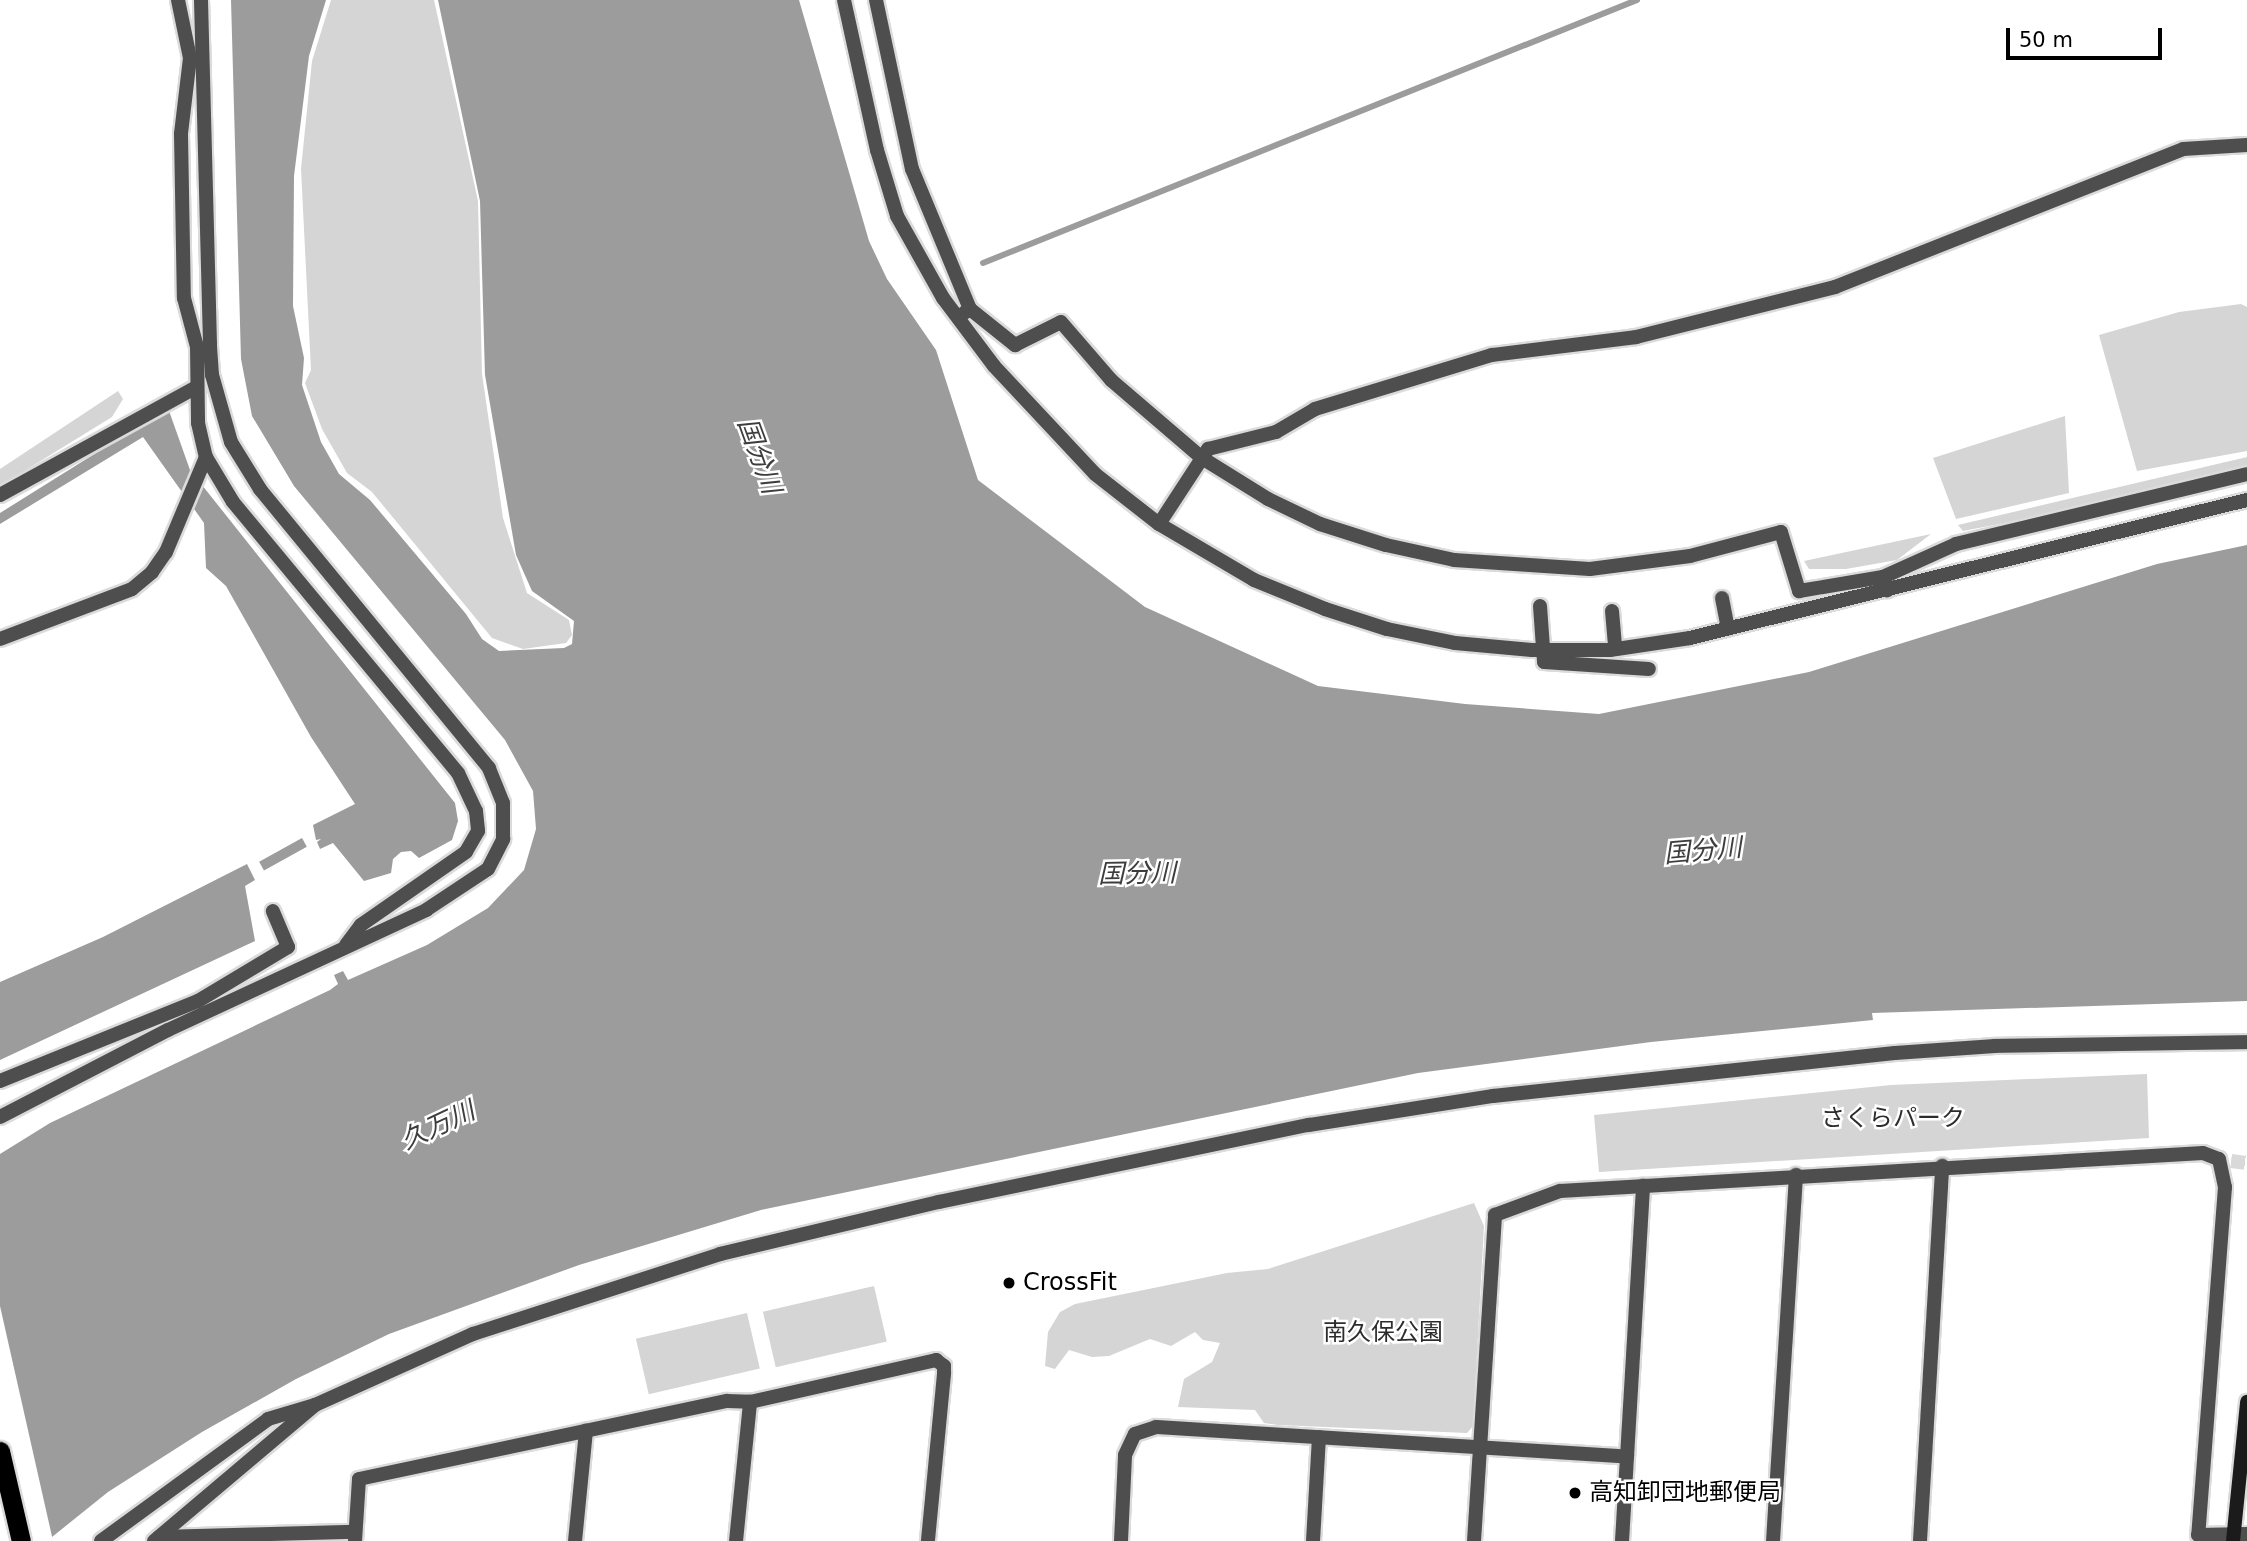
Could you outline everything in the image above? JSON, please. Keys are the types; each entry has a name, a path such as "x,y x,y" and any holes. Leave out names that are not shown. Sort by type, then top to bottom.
{"highway":[{"path":"0,1451 21,1541"}],"main road":[{"path":"2238,1537 2247,1402"}],"street":[{"path":"0,1081 165,1024 426,910 477,879 498,856 503,839 503,803 497,783 476,748 245,467 219,407 184,298 181,134 197,57 178,0"},
{"path":"0,639 132,589 166,552 203,464 195,388 204,357 197,57 201,0"},
{"path":"844,0 877,150 897,216 1029,407 1075,455 1159,524 1254,580 1354,619 1455,643 1544,650 1615,649 1728,628 1885,583 2247,500"},
{"path":"876,0 912,169 964,313 1015,345 1062,322 1111,380 1202,457 1268,499 1320,524 1454,559 1590,569 1690,556 1782,532 1799,591 1885,583 1956,544 2247,474"},
{"path":"1159,524 1208,449 1276,432 1315,409 1465,361 1636,337 1835,287 2182,149 2247,145"},
{"path":"0,495 195,388"},
{"path":"203,464 451,763 474,801 478,831 467,852 361,925 344,948"},
{"path":"1722,598 1728,628"},
{"path":"1540,606 1544,662 1649,669"},
{"path":"1612,611 1615,649"},
{"path":"0,1117 165,1024 288,947 274,911"},
{"path":"101,1541 268,1419 315,1405 473,1334 720,1254 939,1202 1309,1125 1493,1096 1895,1052 1995,1046 2247,1042"},
{"path":"1475,1541 1495,1215 1560,1191 1942,1166 2203,1153 2225,1160 2225,1187 2198,1535 2238,1537"},
{"path":"1920,1541 1942,1166"},
{"path":"1773,1541 1796,1175"},
{"path":"1622,1541 1643,1186"},
{"path":"157,1539 355,1537 359,1479 727,1401 750,1402 940,1361 943,1385 928,1541"},
{"path":"736,1541 750,1402"},
{"path":"157,1539 315,1405"},
{"path":"1121,1541 1125,1455 1135,1434 1156,1427 1627,1457"},
{"path":"575,1541 586,1431"},
{"path":"1313,1541 1319,1437"}],"green space":[{"path":"331,0 434,0 478,201 482,374 503,518 527,593 569,620 572,635 566,643 523,649 492,638 372,492 347,473 322,429 305,383 311,370 301,169 312,61"},
{"path":"2241,304 2247,307 2247,451 2137,471 2099,335 2179,312"},
{"path":"118,391 123,399 112,417 0,486 0,469"},
{"path":"2065,416 2069,493 1956,519 1933,458"},
{"path":"2247,457 2247,467 2051,514 1963,531 1958,525"},
{"path":"1931,534 1897,560 1846,569 1809,569 1804,561"},
{"name":"さくらパーク","path":"2147,1074 2149,1138 1599,1172 1594,1115 1891,1085"},
{"name":"南久保公園","path":"1474,1203 1484,1226 1473,1426 1467,1433 1278,1425 1264,1423 1255,1410 1178,1407 1184,1379 1212,1362 1220,1343 1203,1340 1195,1332 1171,1346 1150,1339 1109,1356 1092,1357 1069,1350 1055,1369 1045,1366 1048,1332 1060,1312 1075,1304 1227,1273 1268,1269"},
{"path":"874,1286 887,1342 776,1367 763,1312"},
{"path":"747,1313 760,1369 649,1394 636,1339"}],"water":[{"path":"231,0 326,0 309,56 294,176 293,306 304,358 302,385 321,442 339,474 370,500 466,614 482,639 499,651 564,648 572,644 574,621 532,591 516,555 485,375 480,201 438,0 799,0 869,241 887,279 936,350 978,480 1145,607 1318,686 1465,704 1599,714 1809,672 2157,564 2247,545 2247,1001 1872,1013 1873,1020 1651,1042 1418,1073 761,1210 579,1265 389,1334 296,1379 202,1432 108,1492 47,1541 0,1541 0,1154 50,1123 330,990 338,984 334,975 343,971 348,980 427,945 488,908 524,870 536,829 533,791 505,740 294,486 252,416 241,359"},
{"path":"168,408 190,470 455,803 458,821 452,840 419,858 411,851 401,852 393,859 391,873 364,881 333,843 320,849 317,842 321,839 316,840 313,825 355,804 311,737 226,586 206,568 204,523 143,437 0,524 0,513"},
{"path":"302,838 307,847 264,871 259,862"},
{"path":"247,864 255,880 245,886 255,941 0,1060 0,982 103,937"}],"pier":[{"path":"0,1306 53,1541 0,1541"}],"waterway":[{"path":"983,263 1637,0"}],"tunnel":[{"path":"2231,1161 2247,1163"}],"place":[{"name":"CrossFit","path":"1009,1283"},
{"name":"高知卸団地郵便局","path":"1575,1493"}],"water label":[{"name":"国分川","path":"759,456"},
{"name":"国分川","path":"1703,851"},
{"name":"国分川","path":"1137,874"},
{"name":"久万川","path":"438,1126"}]}
